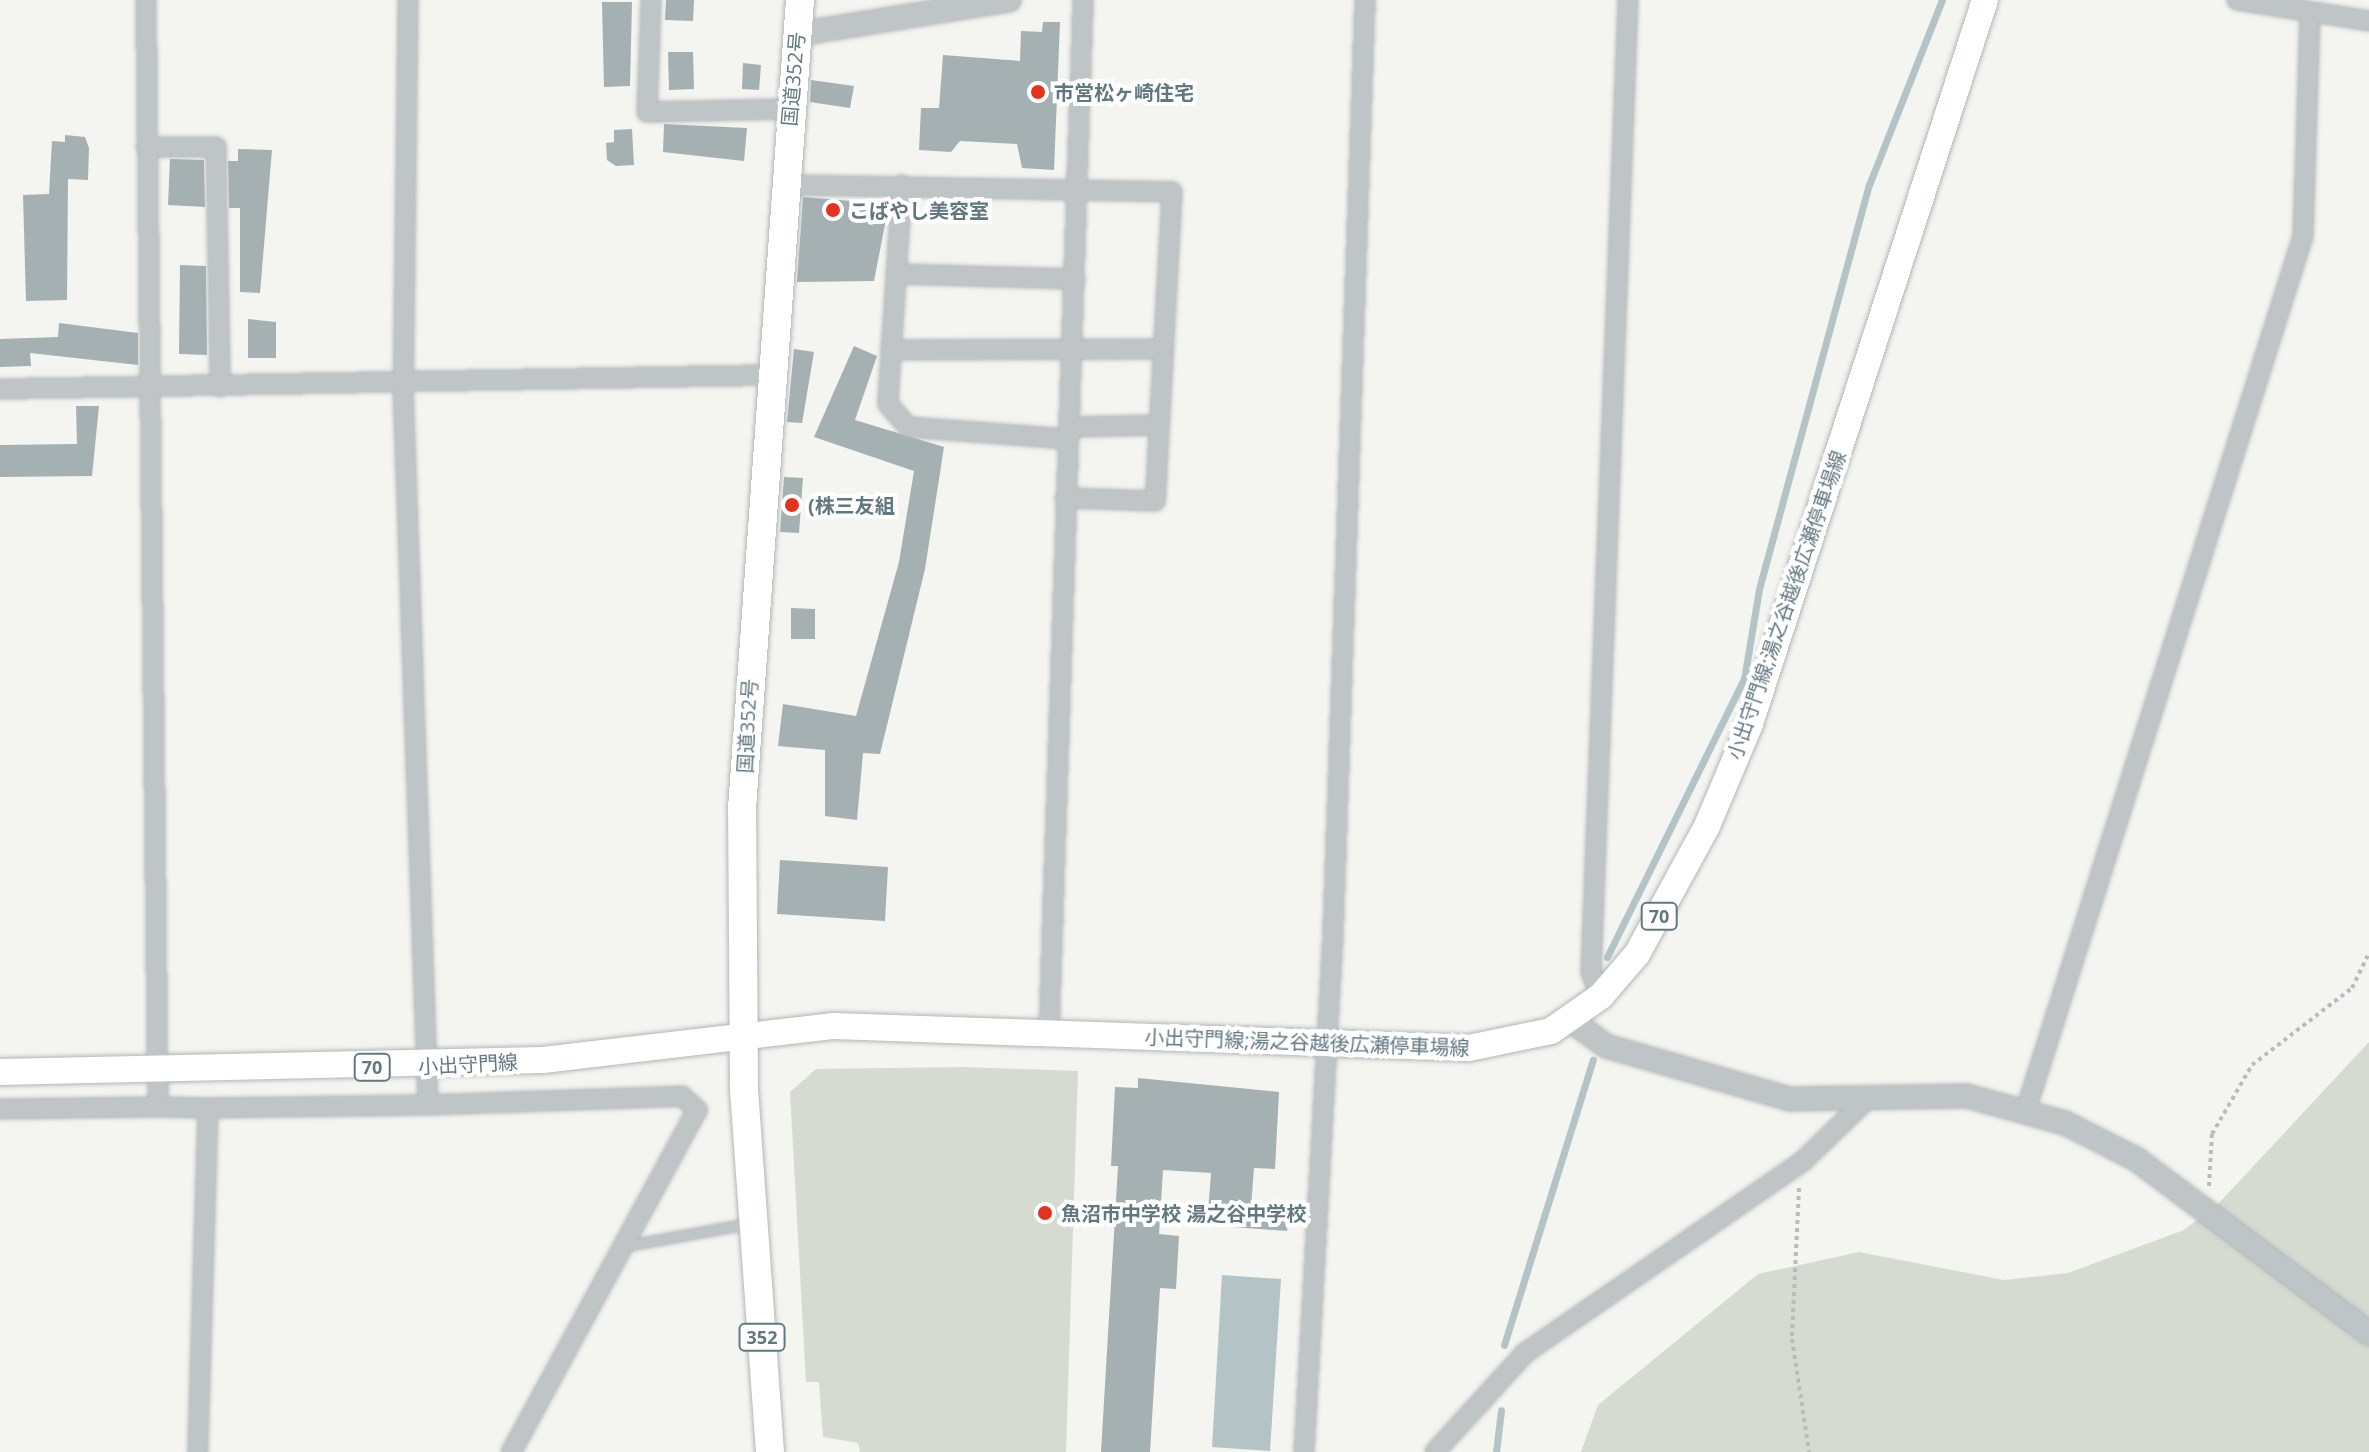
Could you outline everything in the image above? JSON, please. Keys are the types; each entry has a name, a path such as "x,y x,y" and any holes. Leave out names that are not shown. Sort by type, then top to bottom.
{"highway":[{"name":"国道352号","path":"770,1452 742,1036 742,809 768,375 800,0"}],"main road":[{"name":"小出守門線;湯之谷越後広瀬停車場線","path":"742,1036 885,1025 1328,1045 1500,1046 1569,1019 1601,996 1674,890 1750,724 1985,0"},
{"name":"小出守門線","path":"0,1072 427,1066 589,1057 742,1036"}],"street":[{"path":"146,0 147,387 158,1107"},
{"path":"408,0 403,385 428,1105"},
{"path":"651,0 647,112 790,109"},
{"path":"798,34 1009,0"},
{"path":"1049,1032 1065,498 1080,185 1083,0"},
{"path":"1304,1452 1328,1045 1365,0"},
{"path":"1601,996 1591,972 1628,0"},
{"path":"2237,0 2310,17 2369,21"},
{"path":"2026,1110 2303,236 2310,17"},
{"path":"146,147 216,147 220,387"},
{"path":"783,185 1080,185 1172,192 1155,501 1065,498"},
{"path":"902,185 888,404 908,427 1068,433 1159,425"},
{"path":"896,274 1075,279"},
{"path":"891,350 1163,349"},
{"path":"0,389 403,385 768,375"},
{"path":"1569,1019 1606,1046 1790,1099 1864,1102 1939,1094 2026,1110 2106,1142 2208,1209 2369,1333"},
{"path":"0,1109 691,1101 696,1120 511,1452"},
{"path":"1435,1452 1525,1353 1803,1161 1864,1102"},
{"path":"198,1452 208,1108"}],"lane":[{"path":"624,1246 754,1222"}],"path":[{"path":"2208,1209 2212,1134 2252,1065 2352,988 2369,953"},
{"path":"1803,1161 1792,1339 1809,1452"}],"shaded area":[{"path":"2369,1042 2369,1452 1581,1452 1598,1405 1758,1274 1859,1252 2004,1280 2068,1273 2184,1230 2219,1203"},
{"path":"963,1067 1078,1071 1066,1452 860,1452 858,1443 823,1437 819,1382 806,1382 790,1092 816,1069"},
{"path":"1222,1275 1281,1279 1270,1451 1212,1447"}],"building":[{"path":"666,0 694,0 693,21 665,20"},
{"path":"602,2 632,2 630,86 604,87"},
{"path":"1043,22 1060,22 1054,170 1022,168 1017,144 960,141 951,152 919,150 921,108 939,108 943,55 1020,61 1021,31 1042,32"},
{"path":"668,52 693,52 694,89 669,90"},
{"path":"743,63 761,65 759,90 742,89"},
{"path":"811,80 854,86 850,108 810,102"},
{"path":"664,124 747,128 744,161 663,152"},
{"path":"632,129 634,165 616,166 607,160 606,143 614,142 614,130"},
{"path":"65,135 85,137 89,148 88,180 68,179 67,300 26,301 23,195 49,194 52,141 65,142"},
{"path":"238,149 272,150 260,293 240,292 240,208 229,208 228,161 238,161"},
{"path":"170,159 204,160 205,207 168,205"},
{"path":"803,197 889,204 874,281 797,282"},
{"path":"180,265 206,266 207,355 179,354"},
{"path":"248,319 276,322 276,358 248,358"},
{"path":"59,323 138,333 138,365 30,353 31,366 0,367 0,339 58,337"},
{"path":"854,346 877,356 855,420 944,447 925,569 880,754 863,753 857,820 825,816 825,750 778,746 783,704 856,716 899,562 914,471 814,437"},
{"path":"794,349 814,352 802,423 787,422"},
{"path":"76,406 99,406 92,476 0,477 0,445 77,444"},
{"name":"(株三友組","path":"784,477 803,478 799,533 780,532"},
{"path":"791,608 815,609 815,639 791,639"},
{"path":"780,860 888,867 885,921 777,914"},
{"path":"1138,1078 1279,1092 1275,1169 1254,1168 1251,1207 1289,1210 1287,1231 1207,1225 1211,1173 1163,1170 1159,1234 1179,1236 1176,1289 1160,1288 1150,1452 1101,1452 1118,1166 1111,1166 1115,1087 1138,1088"}],"waterway":[{"path":"1607,957 1744,679 1759,589 1869,185 1942,0"},
{"path":"1504,1345 1593,1060"},
{"path":"1496,1452 1501,1410"}],"place":[{"name":"市営松ヶ崎住宅","path":"1038,92"},
{"name":"こばやし美容室","path":"833,210"},
{"name":"(株三友組","path":"792,505"},
{"name":"魚沼市中学校 湯之谷中学校","path":"1045,1213"}]}
